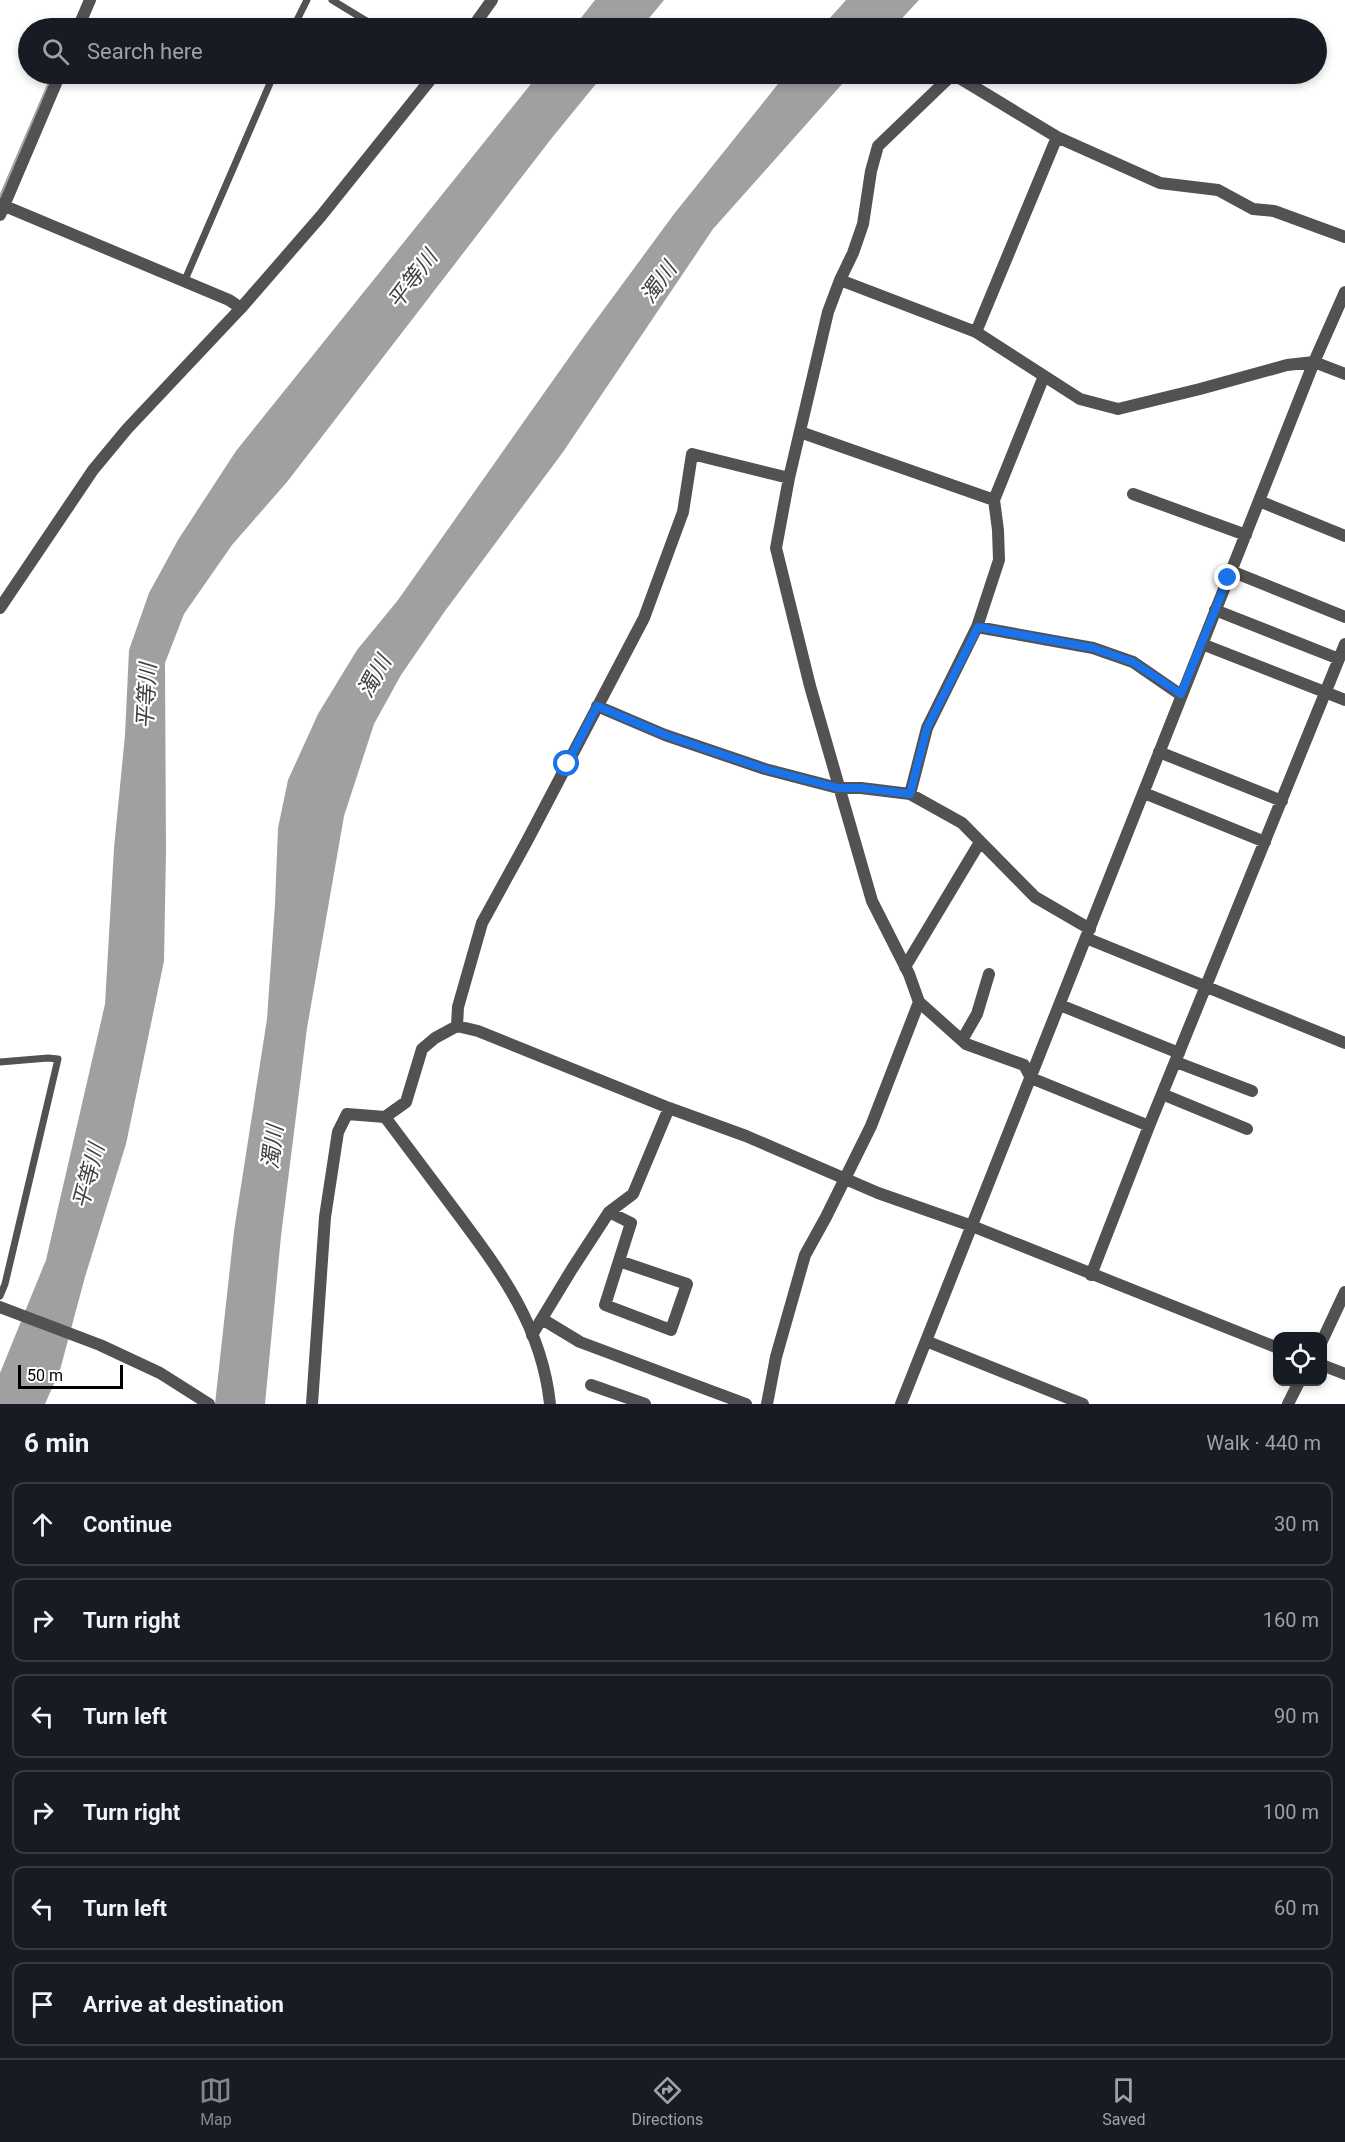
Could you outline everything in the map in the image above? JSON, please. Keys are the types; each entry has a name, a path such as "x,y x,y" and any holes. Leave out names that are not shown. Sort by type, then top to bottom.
{"street":[{"path":"82,18 90,0"},
{"path":"479,18 492,0"},
{"path":"56,84 1,208 229,300 241,308"},
{"path":"0,608 93,470 127,429 241,308 321,216 427,84"},
{"path":"943,84 878,146 871,171 863,224 828,312 789,478 776,548 810,686 872,901 905,967 919,1002 966,1044 1024,1065 1031,1078 1149,1126"},
{"path":"970,84 1057,137 1160,183 1218,190 1253,208 1274,211 1345,237"},
{"path":"976,332 1057,137"},
{"path":"840,280 976,332 1080,399 1118,409 1200,389 1275,367 1314,362 1345,374"},
{"path":"901,1404 1144,793 1181,694 1314,362 1345,292"},
{"path":"910,794 927,728 978,627 999,560 994,500 1044,376"},
{"path":"800,432 994,500"},
{"path":"457,1026 458,1007 482,924 644,618 683,512 692,454 789,478"},
{"path":"1133,494 1246,535"},
{"path":"1259,501 1345,536"},
{"path":"1231,571 1345,617"},
{"path":"1091,1275 1149,1126 1342,654 1215,610"},
{"path":"978,627 1093,648 1133,662 1181,694"},
{"path":"1202,644 1345,700"},
{"path":"597,706 665,735 754,765 838,788 861,788 910,794 962,823 1035,897 1088,934 1207,987 1345,1043"},
{"path":"1159,752 1282,801"},
{"path":"1144,793 1265,842"},
{"path":"905,967 980,842"},
{"path":"962,1040 977,1014 990,974"},
{"path":"767,1404 776,1357 805,1255 871,1126 889,1085 919,1002"},
{"path":"1060,1005 1252,1091"},
{"path":"312,1404 325,1217 339,1132 347,1114 385,1117 406,1102 422,1049 435,1038 457,1026 478,1031 669,1108 746,1136 878,1193 972,1226 1273,1346"},
{"path":"1162,1094 1247,1129"},
{"path":"532,1335 609,1212 633,1194 669,1108"},
{"path":"385,1117 508,1284 532,1335 546,1379 550,1404"},
{"path":"609,1212 631,1223 605,1305 671,1330 687,1284 619,1261"},
{"path":"1327,1332 1345,1292"},
{"path":"2,1307 100,1345 160,1373 209,1404"},
{"path":"542,1319 580,1342 746,1404"},
{"path":"926,1341 1083,1404"},
{"path":"1327,1367 1345,1374"},
{"path":"591,1385 645,1404"},
{"path":"1288,1404 1297,1386"}],"lane":[{"path":"298,18 307,0"},
{"path":"332,0 362,18"},
{"path":"184,282 270,84"},
{"path":"0,1062 58,1059 0,1296"}],"water":[{"path":"595,0 664,0 649,18 581,18"},
{"path":"846,0 919,0 902,18 830,18"},
{"name":"平等川","path":"531,84 596,84 287,482 232,545 184,614 165,663 164,961 126,1144 85,1277 60,1370 45,1404 0,1404 0,1373 46,1260 105,1004 129,650 149,593 178,540 236,451"},
{"name":"濁川","path":"778,84 842,84 713,229 563,452 445,611 401,675 374,724 344,816 307,1028 281,1236 265,1404 215,1404 234,1231 267,1019 278,828 288,780 318,714 357,650 398,600 585,335 674,214"}],"waterway":[{"path":"1,197 50,84"}],"route":[{"path":"567,764 597,706 665,735 765,769 838,788 861,788 910,794 920,763 927,728 978,627 1093,648 1133,662 1181,694 1228,578"}]}
